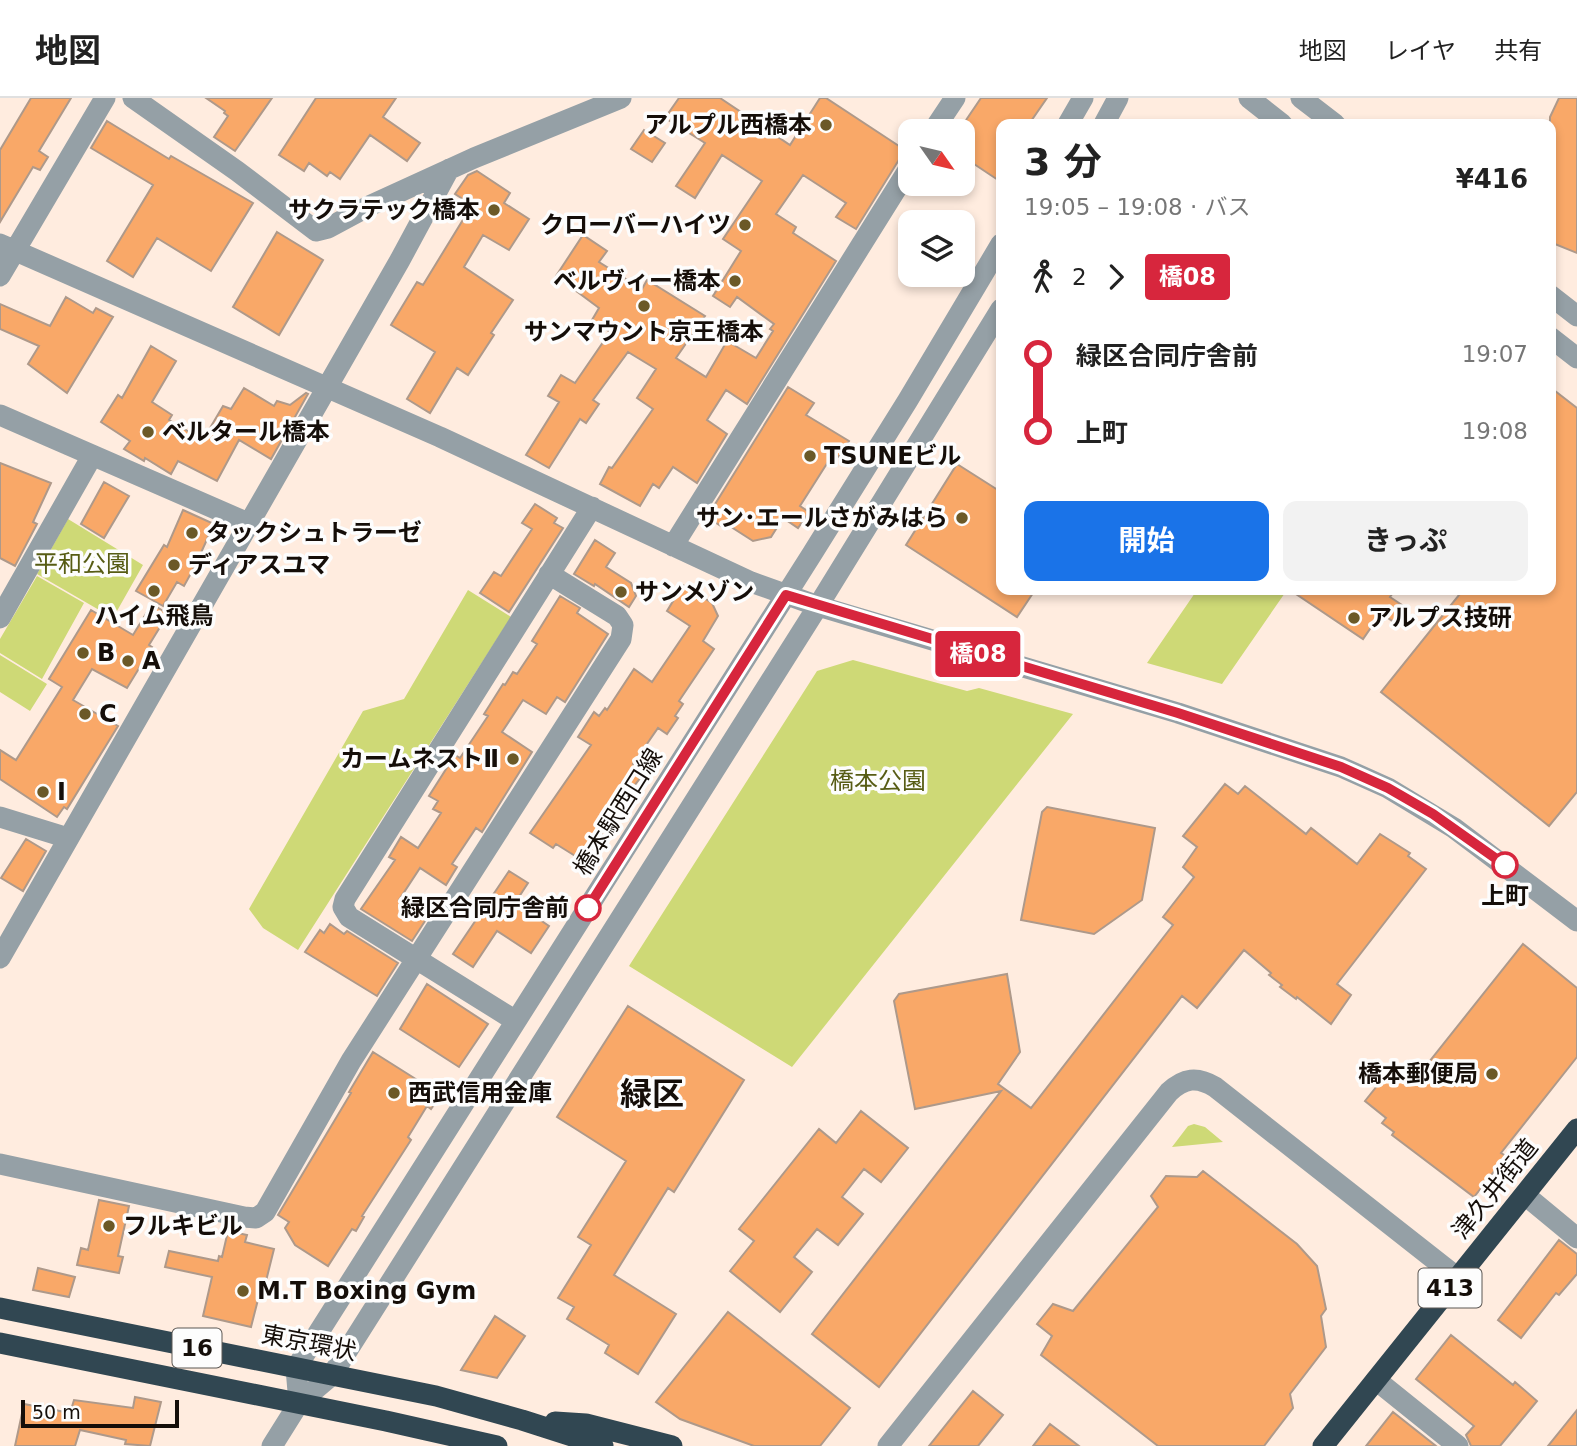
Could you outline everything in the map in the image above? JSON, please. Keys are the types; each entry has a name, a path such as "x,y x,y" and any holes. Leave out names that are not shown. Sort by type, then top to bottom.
{"highway":[{"name":"津久井街道","path":"1324,1446 1577,1129"},
{"name":"東京環状","path":"0,1308 436,1396 603,1446"},
{"name":"16","path":"0,1343 497,1446"},
{"name":"16","path":"522,1420 586,1424 672,1446"}],"street":[{"path":"0,276 8,248 105,98"},
{"path":"133,98 316,231 328,228 449,169 621,98"},
{"path":"941,119 955,98"},
{"path":"1071,119 1083,98"},
{"path":"1107,119 1118,98"},
{"path":"1249,98 1276,119"},
{"path":"1301,98 1328,119"},
{"path":"0,958 449,169"},
{"path":"673,546 898,186"},
{"path":"8,248 326,386 751,582 818,606 1178,713 1341,767 1388,788 1443,821 1577,921"},
{"name":"橋本駅西口線","path":"296,1368 786,595 908,400 996,252"},
{"path":"1556,300 1577,316"},
{"path":"272,1446 299,1403 332,1375 818,606 996,317"},
{"path":"1556,342 1577,358"},
{"path":"0,415 248,523"},
{"path":"0,618 92,456"},
{"path":"516,1021 349,917 343,907 345,899 592,507"},
{"path":"0,1164 256,1218 265,1212 351,1061 624,631 617,616 549,574"},
{"path":"0,817 68,838"},
{"path":"888,1446 1169,1092 1185,1080 1202,1080 1215,1087 1458,1278"},
{"path":"1525,1195 1577,1238"},
{"path":"296,1368 299,1403"},
{"path":"1376,1380 1458,1446"}],"green space":[{"name":"平和公園","path":"68,519 143,565 113,618 37,574"},
{"path":"37,576 84,603 42,679 0,653 0,639"},
{"path":"468,590 511,617 298,950 263,928 249,909 363,711 404,699"},
{"path":"1194,595 1284,595 1222,684 1147,663"},
{"path":"0,655 47,684 30,711 0,692"},
{"name":"橋本公園","path":"853,660 967,691 979,688 1073,714 792,1067 629,966 817,671"},
{"path":"1194,1124 1205,1127 1223,1142 1172,1147 1188,1126"}],"building":[{"path":"31,98 71,98 39,151 48,157 40,170 33,167 0,222 0,150"},
{"path":"206,98 272,98 235,151 214,137 228,116"},
{"path":"316,98 396,98 383,117 420,143 407,161 370,135 340,179 330,172 327,176 309,163 304,171 279,155"},
{"path":"679,98 720,98 790,145 820,98 826,98 898,145 898,161 856,229 836,217 846,203 803,175 776,214 796,227 793,233 836,261 747,404 726,390 707,420 727,434 697,483 673,467 659,488 653,484 640,506 600,484 609,467 612,468 653,409 637,398 656,369 628,352 593,400 599,404 586,423 580,419 549,468 526,455 559,402 548,396 561,375 575,383 610,332 592,320 599,308 556,276 583,235 607,251 599,262 642,289 647,280 705,316 676,358 706,377 727,341 756,358 773,331 770,329 774,324 737,297 730,307 713,296 741,251 723,239 762,181 722,155 695,198 676,186 705,143 665,118"},
{"path":"981,98 1047,98 1032,119 996,119 996,179 975,165 975,119 967,119"},
{"path":"1559,98 1577,98 1577,253 1556,244 1556,119 1550,117"},
{"path":"107,121 169,159 171,156 253,203 211,271 157,238 133,277 107,261 153,185 91,148"},
{"path":"644,130 665,143 652,162 631,149"},
{"path":"477,171 510,193 504,203 529,219 509,250 483,235 464,267 513,300 468,375 457,368 430,413 407,399 435,352 391,325 417,282 423,285 472,205 455,194 468,175"},
{"path":"277,232 323,260 279,335 233,307"},
{"path":"66,297 93,313 96,308 113,317 67,393 28,364 39,346 0,329 0,304 50,326"},
{"path":"151,346 176,361 152,402 172,415 169,420 203,440 223,406 231,409 244,388 274,406 277,401 290,405 308,394 271,459 239,440 217,481 178,461 171,474 124,449 130,441 101,422 118,395 122,398"},
{"path":"788,387 814,403 806,415 849,441 839,457 833,454 800,506 809,512 798,528 783,518 771,537 753,541 728,525 724,528 707,517"},
{"path":"1556,392 1577,408 1577,792 1549,826 1381,692 1459,595 1556,595"},
{"path":"0,463 51,483 33,522 37,524 15,566 0,558"},
{"name":"サン･エールさがみはら","path":"957,464 996,489 996,595 1032,595 1017,617 906,545"},
{"path":"104,482 129,496 104,538 81,524"},
{"path":"535,504 557,518 554,523 563,528 509,612 480,593 494,572 501,576 532,529 522,523"},
{"path":"183,510 214,524 184,586 177,582 163,606 136,591 164,545 167,547"},
{"path":"595,540 615,553 606,567 631,583 636,596 629,607 595,584 594,586 574,574"},
{"path":"683,585 712,603 718,616 703,641 714,649 679,701 683,704 675,716 678,718 667,734 658,728 633,764 645,772 633,785 601,834 606,837 588,864 556,844 553,848 530,833 591,745 578,737 594,712 599,716 605,708 607,710 634,669 652,682 690,626 667,611"},
{"name":"アルプス技研","path":"1297,595 1391,595 1390,597 1405,607 1395,623 1381,613 1363,639"},
{"path":"560,596 580,608 577,613 608,634 565,702 557,697 546,714 523,700 502,732 532,752 482,832 476,828 452,864 457,867 446,885 420,868 399,900 427,918 412,941 361,909 395,860 389,857 401,837 418,848 441,813 433,809 438,801 429,796 455,755 460,758 488,716 484,714 503,684 505,685 513,672 517,674 537,644 532,641"},
{"path":"152,604 168,614 127,688 92,669 73,700 118,726 67,809 64,807 57,817 0,779 0,750 16,760 62,687 49,679 91,610 133,635"},
{"path":"1225,784 1238,794 1245,786 1306,834 1311,828 1357,864 1380,834 1410,853 1408,856 1426,869 1337,984 1351,995 1331,1024 1280,987 1282,985 1269,975 1271,973 1244,950 1197,1008 1182,996 879,1387 812,1334 1001,1091 915,1109 894,1001 899,994 1007,974 1020,1052 998,1084 1031,1108 1173,925 1163,917 1194,877 1183,867 1197,847 1183,836"},
{"path":"1047,807 1155,828 1142,900 1094,934 1021,920 1042,812"},
{"path":"26,839 46,851 23,891 1,878"},
{"path":"509,871 528,883 515,903 549,926 531,953 497,931 473,967 453,954"},
{"path":"330,924 344,934 347,931 398,963 377,996 305,952 320,930 324,933"},
{"name":"橋本郵便局","path":"1523,944 1577,988 1577,1057 1501,1153 1506,1156 1474,1197 1392,1135 1394,1132 1382,1123 1386,1118 1365,1101 1393,1066 1413,1082"},
{"path":"427,984 488,1024 459,1067 400,1029"},
{"path":"628,1006 744,1080 674,1192 668,1188 614,1275 676,1314 638,1374 605,1353 609,1345 567,1319 574,1307 558,1298 591,1245 578,1237 626,1161 557,1117"},
{"path":"373,1052 441,1095 431,1109 427,1106 408,1137 411,1140 362,1216 364,1217 356,1231 352,1229 328,1266 295,1245 285,1228 289,1222 278,1215"},
{"path":"861,1111 908,1148 881,1182 864,1169 842,1197 863,1214 838,1245 817,1229 794,1257 812,1272 780,1312 730,1271 754,1241 739,1229 819,1129 836,1143"},
{"path":"1203,1171 1297,1244 1317,1266 1326,1309 1321,1316 1326,1347 1290,1394 1293,1408 1264,1446 1158,1446 1041,1355 1052,1336 1037,1324 1053,1304 1073,1311 1158,1207 1151,1196 1166,1176 1197,1177"},
{"name":"フルキビル","path":"99,1200 129,1206 118,1256 123,1257 119,1273 77,1265 81,1248 88,1250"},
{"path":"228,1231 247,1235 245,1242 274,1249 251,1327 203,1316 212,1277 165,1267 169,1251 218,1261 219,1256 222,1257"},
{"path":"1559,1240 1577,1254 1577,1274 1559,1295 1556,1293 1521,1338 1498,1320"},
{"path":"38,1268 75,1277 69,1297 33,1290"},
{"path":"728,1312 850,1408 820,1446 754,1446 680,1419 656,1402"},
{"path":"495,1316 525,1336 497,1378 461,1370"},
{"path":"1451,1335 1537,1401 1500,1446 1471,1446 1466,1435 1474,1426 1416,1379"},
{"path":"973,1391 1003,1415 978,1446 929,1446"},
{"path":"135,1397 161,1402 150,1446 125,1444 126,1440 80,1430 75,1446 15,1446 24,1404 70,1413 74,1400 133,1408"},
{"path":"1577,1410 1577,1446 1548,1446"},
{"path":"1393,1412 1436,1446 1366,1446"},
{"path":"1050,1424 1079,1446 1033,1446"}],"bus line":[{"name":"橋08","path":"588,908 786,595 1178,713 1341,767 1388,788 1433,814 1505,865"}],"place":[{"name":"アルプル西橋本","path":"826,125"},
{"name":"サクラテック橋本","path":"494,210"},
{"name":"クローバーハイツ","path":"745,225"},
{"name":"ベルヴィー橋本","path":"735,281"},
{"name":"サンマウント京王橋本","path":"644,306"},
{"name":"ベルタール橋本","path":"148,432"},
{"name":"TSUNEビル","path":"810,456"},
{"name":"サン･エールさがみはら","path":"962,518"},
{"name":"タックシュトラーゼ","path":"192,533"},
{"name":"ディアスユマ","path":"174,565"},
{"name":"ハイム飛鳥","path":"154,591"},
{"name":"サンメゾン","path":"621,592"},
{"name":"アルプス技研","path":"1354,618"},
{"name":"B","path":"83,653"},
{"name":"A","path":"128,661"},
{"name":"C","path":"85,714"},
{"name":"カームネストⅡ","path":"513,759"},
{"name":"Ⅰ","path":"43,792"},
{"name":"上町","path":"1505,865"},
{"name":"緑区合同庁舎前","path":"588,908"},
{"name":"橋本郵便局","path":"1492,1074"},
{"name":"西武信用金庫","path":"394,1093"},
{"name":"フルキビル","path":"109,1226"},
{"name":"M.T Boxing Gym","path":"243,1291"}],"district":[{"name":"緑区","path":"652,1094"}]}
